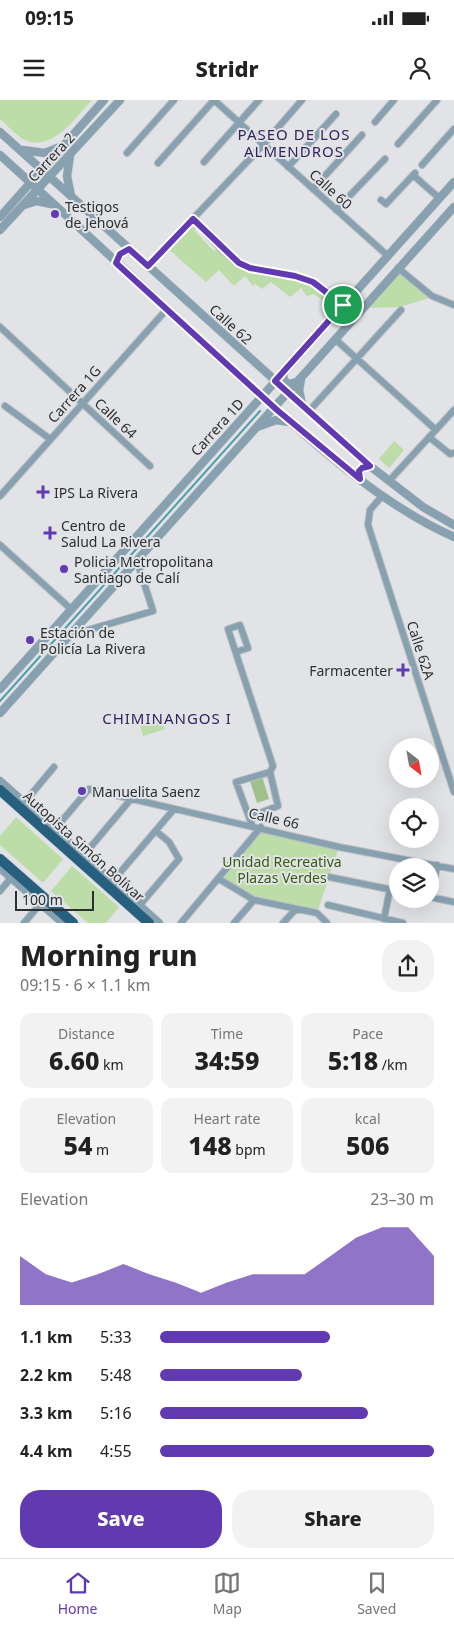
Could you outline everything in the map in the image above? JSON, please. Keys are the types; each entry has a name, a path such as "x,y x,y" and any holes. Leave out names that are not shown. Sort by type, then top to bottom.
{"highway":[{"name":"Autopista Simón Bolívar","path":"0,790 52,832 149,923"},
{"path":"0,859 14,875 73,923"}],"street":[{"name":"Carrera 2","path":"0,217 104,100"},
{"name":"Carrera 2","path":"0,230 120,100"},
{"path":"127,153 174,100"},
{"path":"158,163 214,100"},
{"name":"Calle 60","path":"214,100 388,256"},
{"path":"204,162 259,100"},
{"path":"148,266 263,145 302,100"},
{"path":"374,122 394,100"},
{"path":"398,144 437,100"},
{"path":"288,167 336,114"},
{"path":"422,165 454,129"},
{"name":"Calle 62","path":"0,132 370,466 423,506 454,525"},
{"path":"313,189 362,135"},
{"path":"18,148 38,154 52,151 64,145"},
{"path":"72,154 67,176 72,198"},
{"path":"0,155 291,422 382,496 416,518 454,537"},
{"path":"336,210 385,159"},
{"path":"16,169 22,183 19,196"},
{"path":"383,202 414,174 439,198"},
{"name":"Carrera 1D","path":"0,689 453,184"},
{"path":"22,206 42,201 57,208"},
{"path":"0,714 454,207"},
{"path":"193,219 239,263 250,268 295,276 313,282 343,305"},
{"path":"116,263 120,254 129,249"},
{"path":"398,268 432,296 454,305"},
{"name":"Carrera 1G","path":"0,496 167,309"},
{"path":"309,411 401,310"},
{"name":"Calle 64","path":"0,327 150,466"},
{"path":"335,339 436,430"},
{"path":"261,368 275,370 286,368"},
{"path":"286,368 282,378 286,383 296,382"},
{"path":"302,404 299,390 303,375"},
{"path":"250,386 253,396 252,407"},
{"path":"5,406 50,439"},
{"path":"390,481 454,410"},
{"path":"257,428 276,420 291,422"},
{"path":"430,437 450,454 454,453"},
{"path":"360,479 359,471 370,466"},
{"name":"Calle 62A","path":"382,496 373,505 368,515 368,525 454,792"},
{"path":"416,518 422,514 423,506"},
{"path":"0,545 71,609"},
{"path":"71,635 154,611 137,561"},
{"path":"83,620 87,630"},
{"path":"236,652 273,766 270,772 278,806 249,817"},
{"path":"24,803 54,767"},
{"path":"252,825 236,782 270,772"},
{"path":"0,781 52,832 83,856 159,923"},
{"name":"Calle 66","path":"52,832 89,789 261,827 339,847 399,858"},
{"path":"83,856 131,799"},
{"path":"112,882 174,809"},
{"path":"181,923 261,827"},
{"path":"140,906 179,858 169,842 156,831"},
{"name":"Calle 66","path":"439,865 454,869"},
{"path":"0,868 14,875 63,923"},
{"path":"0,891 14,875"},
{"path":"329,877 389,889"},
{"path":"219,879 254,900 317,913 328,923"},
{"path":"384,918 389,894"},
{"path":"439,899 454,902"},
{"path":"234,923 254,900"},
{"path":"24,923 41,903"},
{"path":"328,906 403,923"},
{"path":"283,923 296,908"}],"green space":[{"path":"0,100 92,100 70,125 61,132 42,142 32,142 21,138 0,119"},
{"path":"189,225 196,228 195,231 214,251 221,247 250,268 295,276 318,285 336,299 330,306 314,294 307,296 301,288 290,297 271,282 262,289 255,284 253,286 245,276 234,286 219,270 206,282 167,248"},
{"path":"399,272 429,298 400,307 367,308"},
{"path":"394,441 404,450 389,468 379,459"},
{"path":"161,718 165,729 143,736 140,725"},
{"path":"262,776 269,799 257,803 250,781"},
{"path":"16,817 63,859 43,883 0,845 0,836"},
{"name":"Unidad Recreativa Plazas Verdes","path":"261,827 339,847 317,913 254,900 219,879"},
{"path":"72,866 119,907 106,923 88,923 51,891"}],"waterway":[{"path":"0,701 260,411"}],"place":[{"name":"Testigos de Jehová","path":"55,214"},
{"name":"IPS La Rivera","path":"43,492"},
{"name":"Centro de Salud La Rivera","path":"50,533"},
{"name":"Policia Metropolitana Santiago de Calí","path":"64,569"},
{"name":"Estación de Policía La Rivera","path":"30,640"},
{"name":"Farmacenter","path":"403,670"},
{"name":"Manuelita Saenz","path":"82,791"}],"district":[{"name":"PASEO DE LOS ALMENDROS","path":"294,142"},
{"name":"CHIMINANGOS I","path":"167,718"}],"route":[{"path":"193,219 239,263 265,272 295,276 313,282 325,289 343,305 275,381 370,466 366,466 359,471 360,479 277,410 116,263 120,254 129,249 148,266 193,219"}]}
